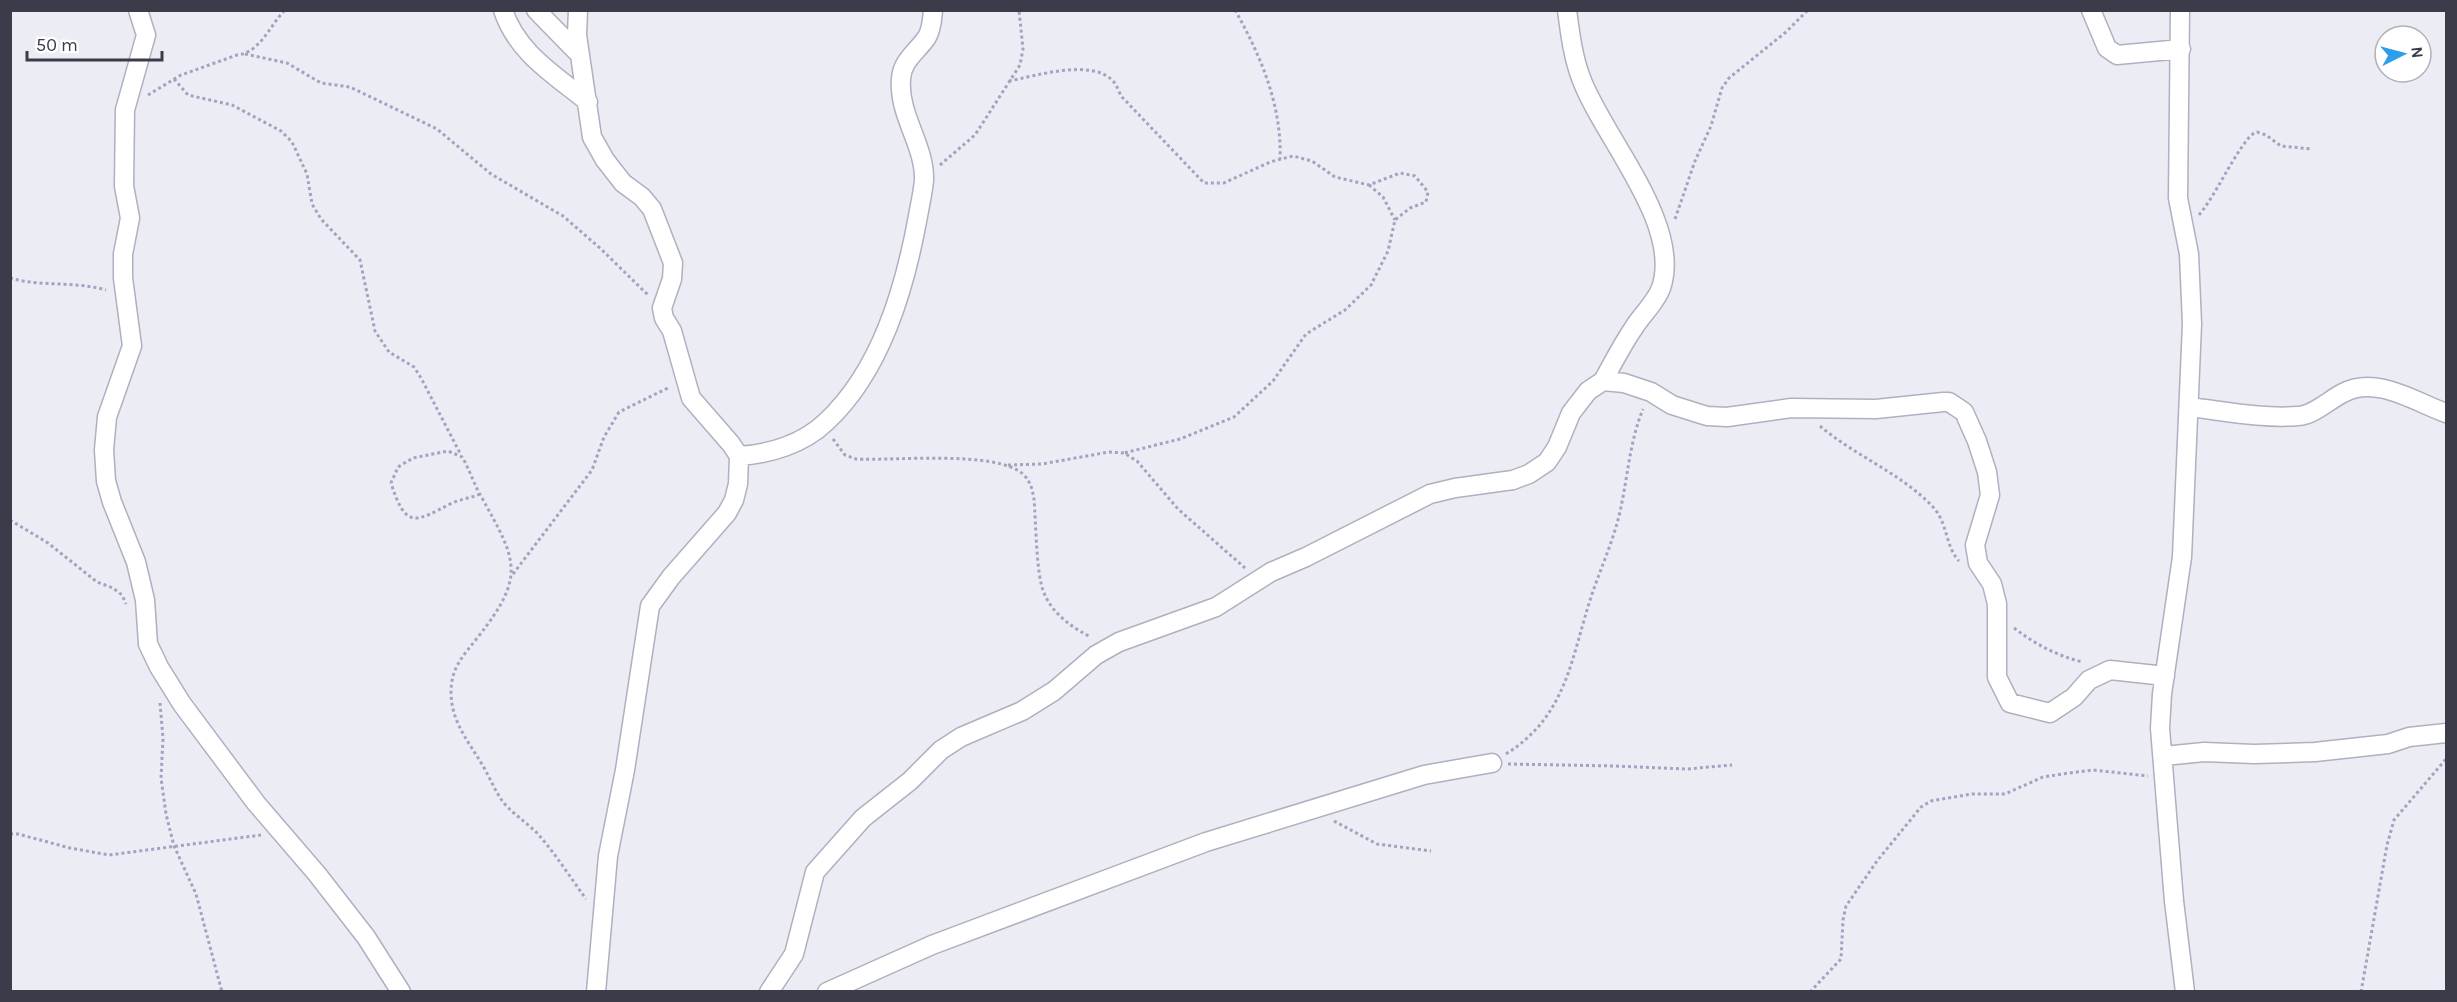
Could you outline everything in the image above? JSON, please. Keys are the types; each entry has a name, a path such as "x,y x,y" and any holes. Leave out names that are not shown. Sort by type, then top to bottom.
{"street":[{"path":"138,10 146,35 125,110 124,186 130,218 123,254 124,295 132,346 107,417 104,450 105,471 112,502 136,562 145,600 148,644 159,667 183,704 256,803 366,937 401,992"},
{"path":"503,10 507,21 531,57 588,102"},
{"path":"536,10 580,55"},
{"path":"578,10 577,35 592,137 605,160 623,183 642,197 652,209 673,263 672,279 662,308 691,398 739,456 738,484 734,500 727,513 671,577 650,606 625,770 608,856 596,992"},
{"path":"739,456 776,451 798,441 826,423 867,369 880,342 894,308 914,238 924,181 921,158 903,105 901,79 903,67 928,36 933,10"},
{"path":"769,992 794,954 815,872 863,818 910,781 941,750 961,737 1022,711 1054,691 1096,656 1119,642 1216,607 1260,579 1430,494 1455,488 1514,480 1529,474 1547,462 1557,447 1572,412 1588,391 1603,381 1634,327 1653,305 1662,285 1665,262 1651,207 1603,125 1581,78 1574,54 1567,10"},
{"path":"2091,10 2107,48 2117,55 2181,49"},
{"path":"2180,10 2178,198 2191,268 2192,324 2182,557 2160,728 2174,901 2186,992"},
{"path":"1603,381 1624,383 1651,392 1672,405 1707,416 1727,417 1765,410 1802,408 1865,410 1949,402 1964,412 1987,472 1990,495 1975,545 1978,563 1992,584 1997,604 1997,677 2010,703 2050,713 2074,697 2089,680 2110,670 2165,676"},
{"path":"2189,407 2301,416 2352,388 2370,386 2388,390 2446,413"},
{"path":"2164,756 2204,752 2254,754 2315,752 2388,744 2409,737 2446,733"},
{"path":"826,992 932,945 1206,842 1424,775 1491,763"}],"path":[{"path":"125,110 143,96 152,94 174,79 219,61 245,54 262,40 273,22 285,10"},
{"path":"924,181 975,135 1020,65 1023,49 1019,10"},
{"path":"1235,10 1251,38 1267,76 1281,141 1280,159"},
{"path":"1674,223 1695,161 1711,126 1722,88 1729,78 1786,32 1808,10"},
{"path":"245,54 287,63 321,83 350,87 437,129 491,174 563,216 662,308"},
{"path":"1009,81 1060,71 1091,69 1113,80 1122,98 1204,183 1224,183 1280,159 1293,156 1312,161 1335,177 1369,185 1383,197 1395,220"},
{"path":"174,79 188,95 232,105 281,131 292,142 307,174 312,204 321,219 360,260 375,331 389,352 414,367 421,378 502,534 512,561 512,576"},
{"path":"2186,233 2217,190 2226,169 2251,135 2257,132 2266,135 2281,146 2313,149"},
{"path":"826,423 835,442 845,455 856,459 957,459 1006,465 1042,464 1109,452 1124,453 1180,439 1234,417 1273,381 1306,334 1345,310 1371,285 1388,251 1395,220 1410,208 1426,202 1428,192 1415,176 1400,173 1369,185"},
{"path":"10,278 27,283 84,285 124,295"},
{"path":"602,922 536,831 517,817 502,801 461,734 451,692 455,665 481,633 505,596 512,576 592,470 604,437 619,412 663,392 685,374"},
{"path":"1491,763 1525,742 1544,722 1555,705 1570,669 1592,593 1610,547 1621,508 1635,429 1651,392"},
{"path":"1802,408 1842,444 1870,459 1925,499 1936,510 1944,524 1949,545 1964,565"},
{"path":"462,457 448,451 438,452 413,458 398,467 391,483 396,499 402,510 412,519 424,519 455,502 480,494"},
{"path":"1124,453 1137,461 1153,477 1178,509 1237,563 1260,579"},
{"path":"1006,465 1022,473 1032,485 1042,590 1050,605 1075,629 1093,638 1119,642"},
{"path":"10,520 48,543 97,582 113,588 122,595 129,610"},
{"path":"1997,604 2007,623 2030,640 2065,658 2110,670"},
{"path":"159,694 163,740 161,777 166,814 174,846 196,894 222,992"},
{"path":"2361,992 2386,845 2394,820 2446,759"},
{"path":"1491,763 1687,769 1732,765"},
{"path":"1810,992 1841,959 1842,920 1846,906 1877,861 1921,807 1931,801 1971,794 2005,794 2043,777 2085,771 2116,771 2165,779"},
{"path":"1311,809 1377,844 1431,851"},
{"path":"10,834 109,855 226,842 281,832"}]}
